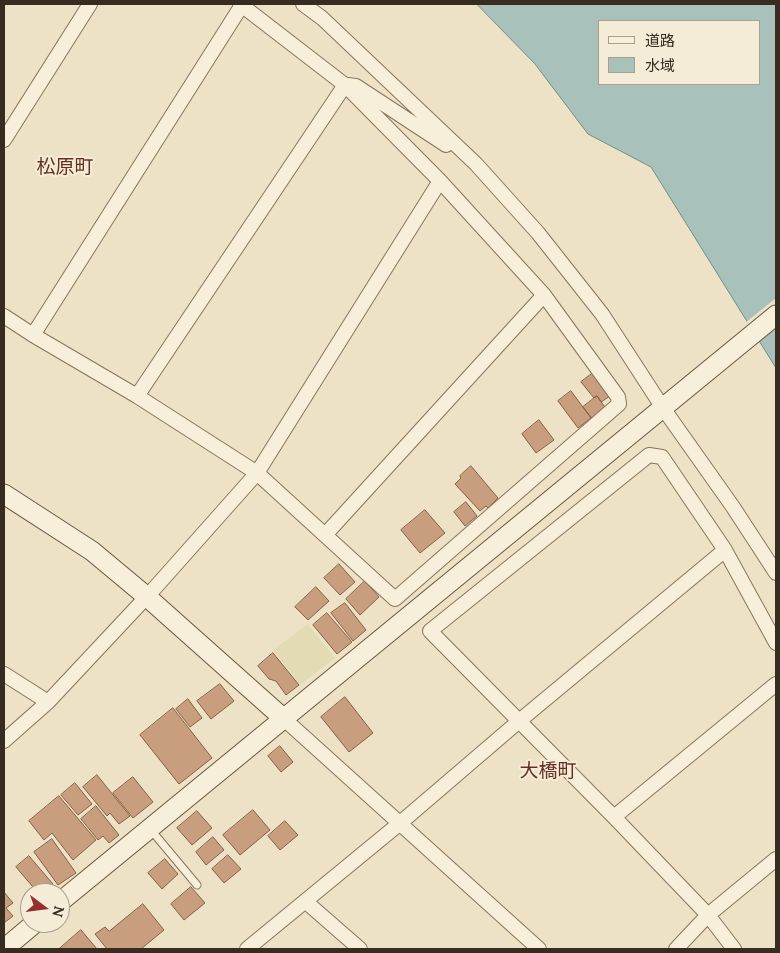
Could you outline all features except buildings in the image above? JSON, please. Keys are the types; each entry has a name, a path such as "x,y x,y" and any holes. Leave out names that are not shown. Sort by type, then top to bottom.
{"street":[{"path":"4,140 90,4"},
{"path":"4,316 34,335 137,396 257,472 395,599 619,404 618,397 544,296 440,181 345,85 241,4 34,335"},
{"path":"303,4 322,18 476,164 538,232 602,314 668,405 776,573"},
{"path":"345,85 356,86 476,164"},
{"path":"137,396 345,85"},
{"path":"4,741 48,702 257,472 440,181"},
{"path":"325,535 544,296"},
{"path":"70,894 776,315"},
{"path":"734,949 708,915 430,631 649,455 662,457 725,550 776,643"},
{"path":"4,494 92,551 146,596 539,949"},
{"path":"247,949 725,550"},
{"path":"4,674 48,702"},
{"path":"614,817 776,684"},
{"path":"676,949 708,915 776,859"},
{"path":"305,900 360,949"},
{"path":"4,949 23,933"}],"lane":[{"path":"149,828 198,885"}],"shaded area":[{"path":"308,624 335,658 300,685 273,650"}],"water":[{"path":"477,4 776,4 776,368 651,167 588,134 535,64"}],"pier":[{"path":"776,298 776,327 757,343 745,323"}],"district":[{"name":"松原町","path":"65,168"},
{"name":"大橋町","path":"548,772"}]}
